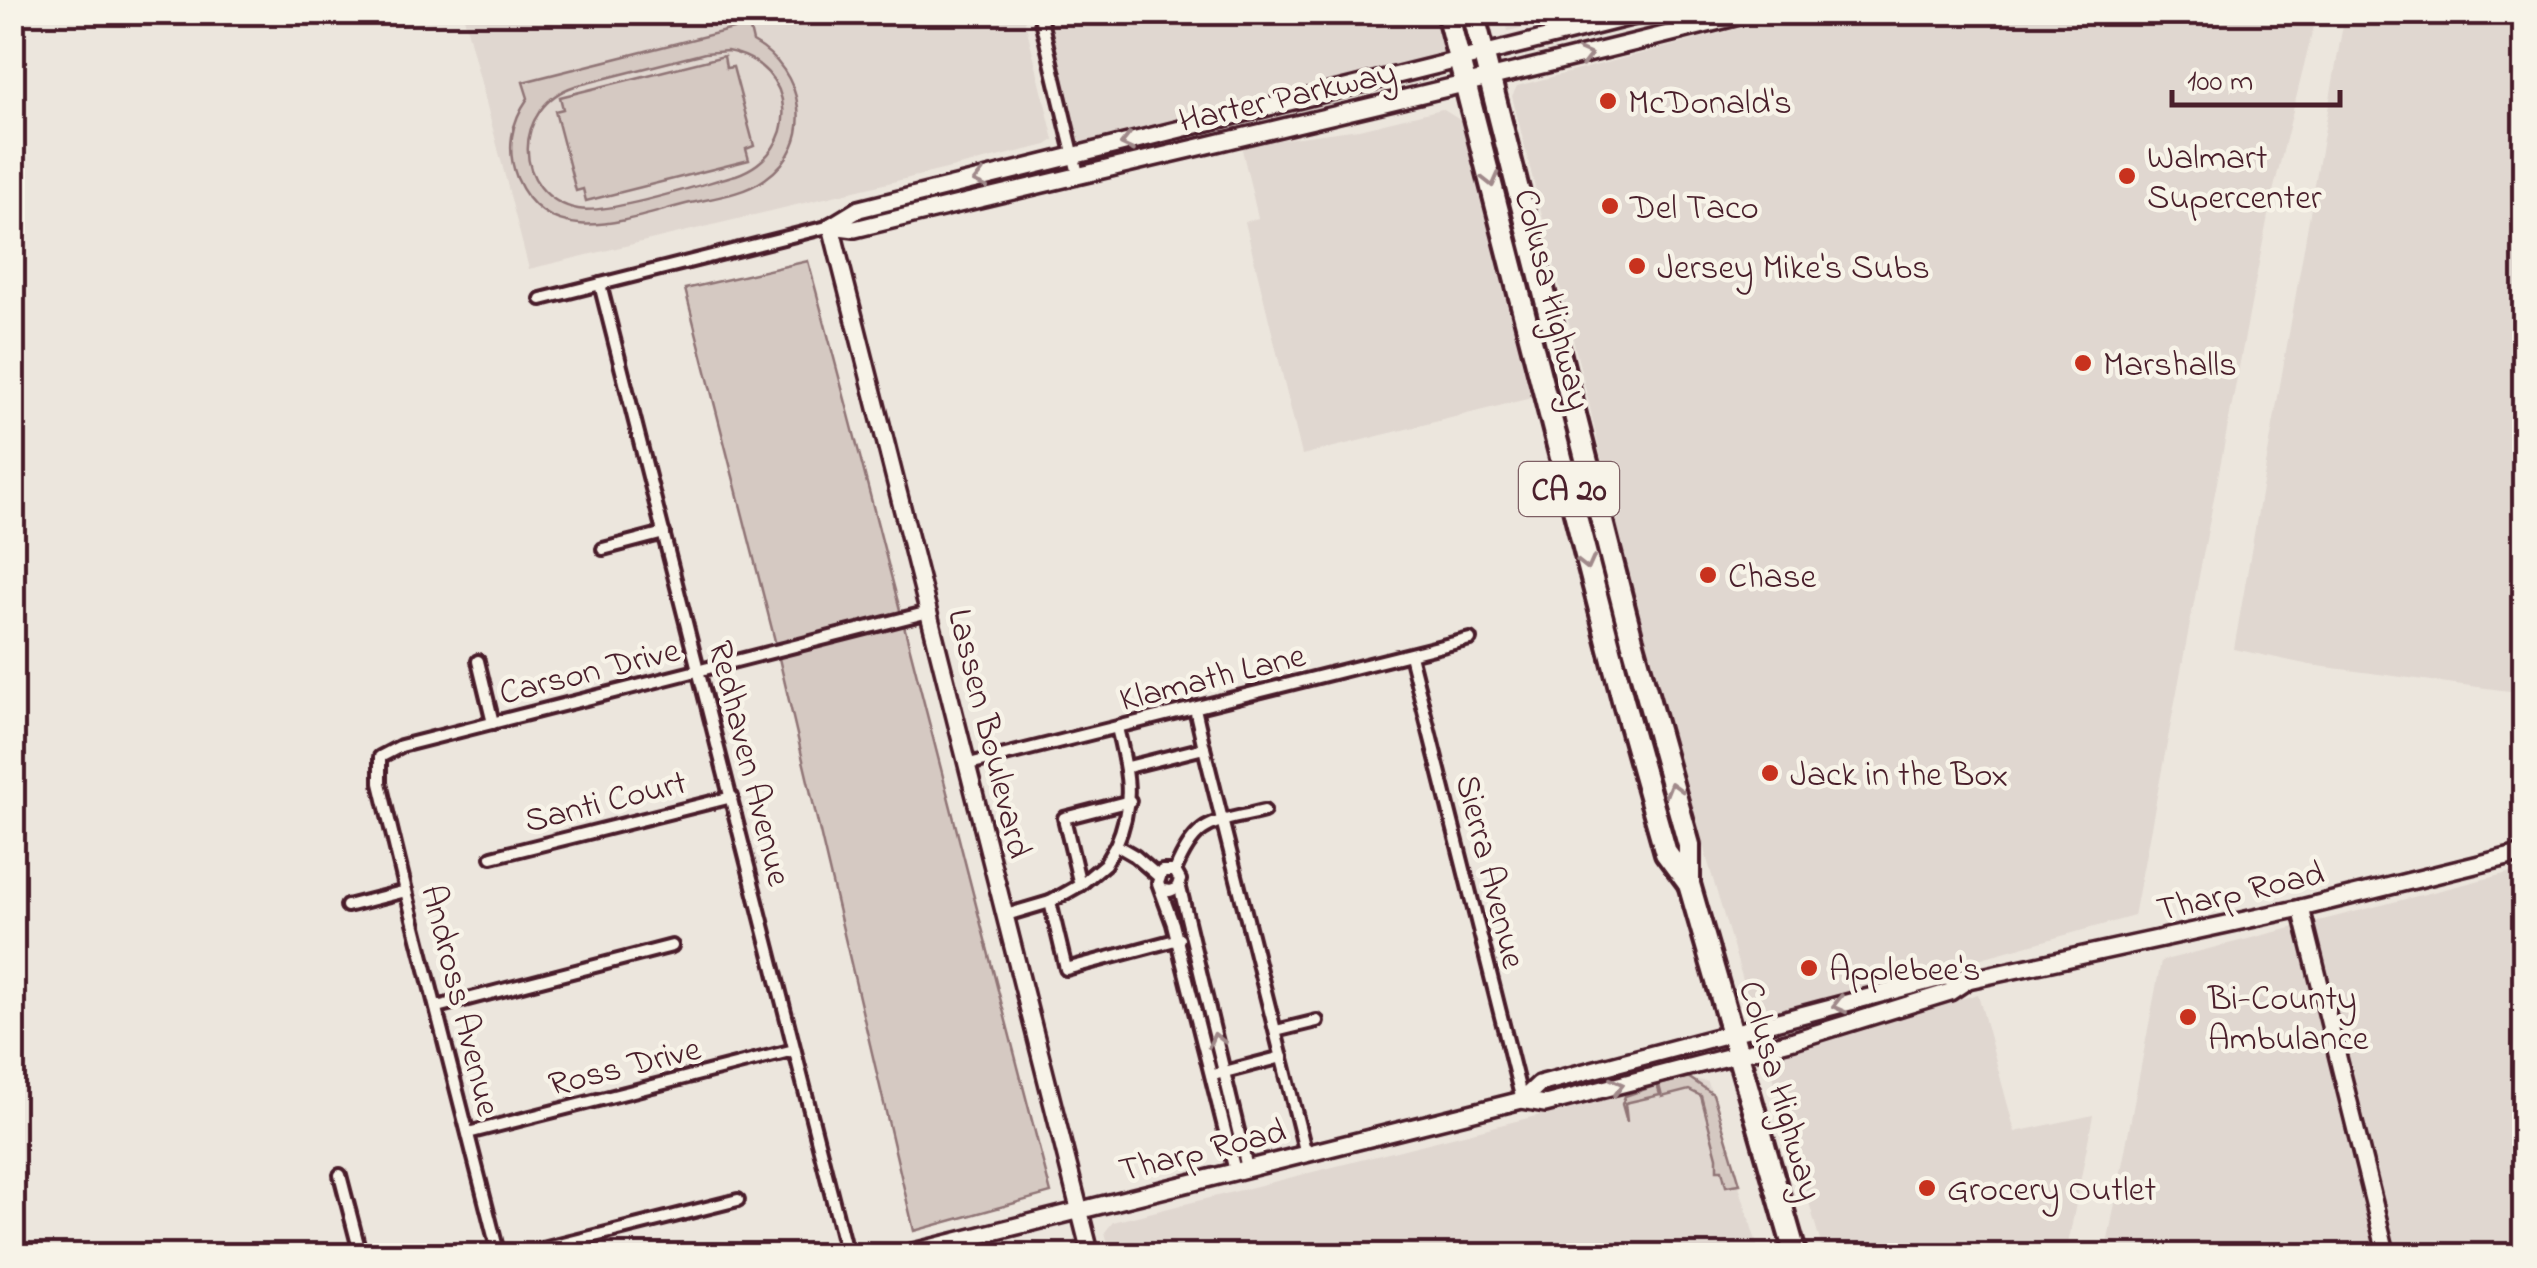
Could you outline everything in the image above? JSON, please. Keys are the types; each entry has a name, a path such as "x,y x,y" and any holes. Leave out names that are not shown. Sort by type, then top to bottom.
{"highway":[{"name":"Colusa Highway","path":"1447,12 1622,700 1666,853 1689,884"},
{"name":"CA 20","path":"1473,12 1484,55"},
{"name":"Colusa Highway","path":"1484,55 1632,640 1690,845 1689,884 1796,1256"}],"street":[{"path":"1039,12 1078,174"},
{"name":"Harter Parkway","path":"541,299 831,226 859,209 1651,12"},
{"name":"Harter Parkway","path":"831,226 856,230 1078,174 1466,86 1755,12"},
{"name":"Lassen Boulevard","path":"831,226 1092,1256"},
{"name":"Redhaven Avenue","path":"600,284 846,1256"},
{"path":"603,549 664,533"},
{"name":"Carson Drive","path":"380,757 401,746 930,612"},
{"name":"Klamath Lane","path":"968,764 1470,640"},
{"name":"Sierra Avenue","path":"1410,655 1522,1100"},
{"path":"478,661 493,723"},
{"path":"1195,708 1306,1154"},
{"path":"1006,915 1050,902 1080,885 1105,864 1126,824 1130,802 1128,766 1118,728"},
{"path":"1128,766 1204,748"},
{"name":"Andross Avenue","path":"380,757 380,783 499,1256"},
{"name":"Santi Court","path":"492,857 732,797"},
{"path":"1080,885 1064,818 1130,802"},
{"path":"1241,1170 1224,1072 1175,871 1204,826 1264,811"},
{"path":"1116,845 1158,876 1211,1075 1241,1170"},
{"name":"Tharp Road","path":"1522,1100 1539,1084 1946,977 1968,980 2301,908 2524,852"},
{"path":"1158,876 1165,869 1175,871"},
{"path":"1163,890 1170,891 1179,884"},
{"path":"347,906 406,891"},
{"path":"1050,902 1066,968 1190,936"},
{"path":"2301,908 2387,1256"},
{"path":"437,1006 672,946"},
{"name":"Tharp Road","path":"898,1256 1522,1100 1545,1104 1739,1054 1950,992 1968,980"},
{"path":"1276,1031 1318,1021"},
{"name":"Ross Drive","path":"468,1133 794,1050"},
{"path":"1211,1075 1282,1057"},
{"path":"340,1175 361,1256"},
{"path":"515,1256 738,1200"}],"shaded area":[{"path":"1504,12 1582,12 1582,13 1508,31"},
{"path":"463,13 1023,13 1054,140 1047,145 529,269"},
{"path":"1045,13 1438,13 1450,56 1078,149"},
{"path":"1798,13 2317,13 2271,200 2134,916 1768,1017 1750,1004 1664,714 1512,96 1517,86"},
{"path":"2345,13 2524,13 2524,687 2509,691 2310,665 2234,649"},
{"path":"749,25 753,42 784,70 793,88 798,127 782,164 747,189 615,222 569,223 549,215 531,201 517,178 511,147 514,126 528,98 523,82","holes":["727,51 751,59 768,73 779,90 783,109 781,129 773,148 758,164 736,175 679,191 592,210 556,201 540,187 531,169 531,130 539,112 554,96 575,86 705,53"]},
{"path":"724,56 726,68 733,67 754,146 746,149 749,160 586,201 583,189 576,191 555,111 563,109 560,97"},
{"path":"1442,109 1460,120 1531,398 1302,455 1245,222 1258,218 1241,145 1359,129"},
{"path":"808,261 1051,1193 914,1231 774,637 685,289"},
{"path":"2524,869 2524,1255 2105,1256 2161,961"},
{"path":"1978,994 2015,1132 2093,1115 2066,1255 1824,1255 1771,1069 1776,1057 1787,1048"},
{"path":"1688,1077 1713,1094 1740,1184 1726,1186 1722,1170 1717,1170 1701,1096 1689,1090 1662,1097 1659,1085"},
{"path":"1688,1078 1708,1082 1760,1255 1111,1256 1105,1232 1113,1222"},
{"path":"1657,1085 1660,1095 1625,1103 1627,1122 1622,1104 1625,1096"}],"place":[{"name":"McDonald's","path":"1608,101"},
{"name":"Walmart Supercenter","path":"2127,176"},
{"name":"Del Taco","path":"1610,206"},
{"name":"Jersey Mike's Subs","path":"1637,266"},
{"name":"Marshalls","path":"2083,363"},
{"name":"Chase","path":"1708,575"},
{"name":"Jack in the Box","path":"1770,773"},
{"name":"Applebee's","path":"1809,968"},
{"name":"Bi-County Ambulance","path":"2188,1017"},
{"name":"Grocery Outlet","path":"1927,1188"}]}
